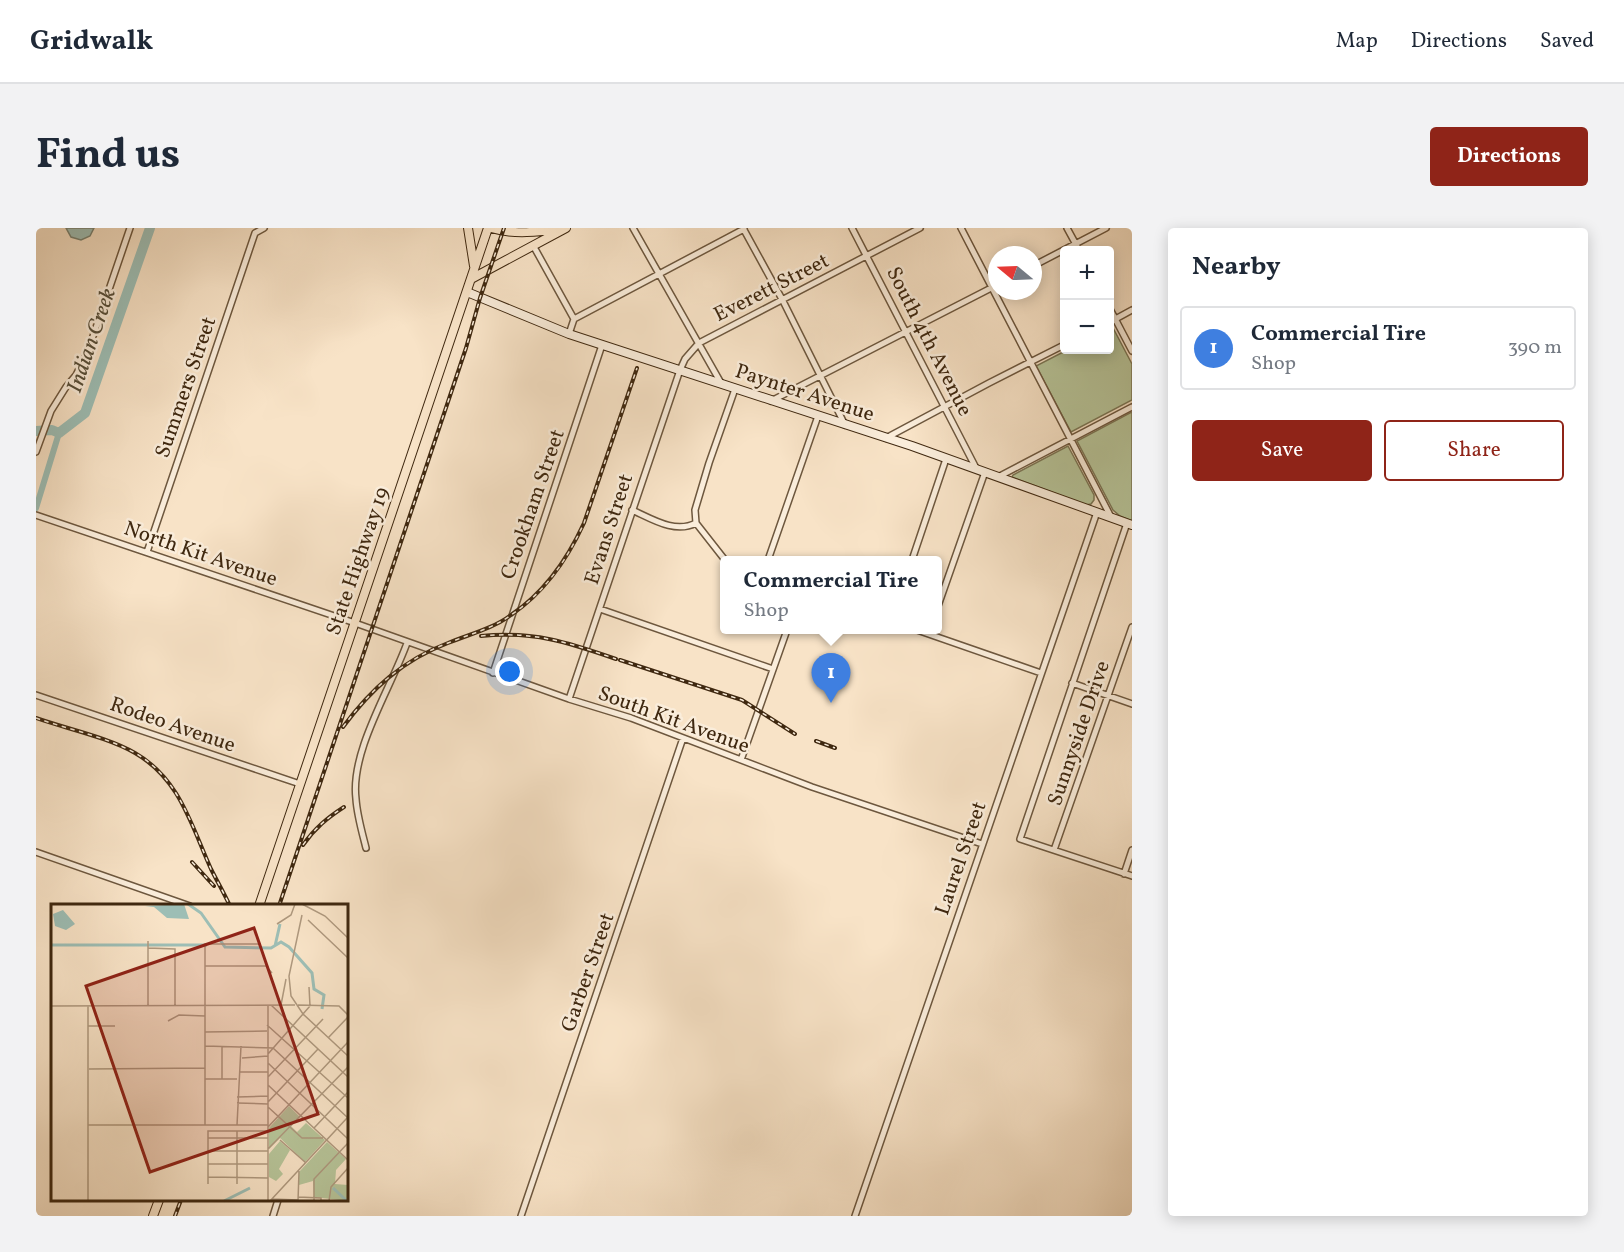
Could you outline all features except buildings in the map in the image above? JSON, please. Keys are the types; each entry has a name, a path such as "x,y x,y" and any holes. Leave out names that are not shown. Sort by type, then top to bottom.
{"main road":[{"path":"468,228 474,269"},
{"path":"490,228 523,233 565,228"},
{"name":"State Highway 19","path":"260,904 474,269 490,228"},
{"path":"471,279 534,247 565,228"},
{"path":"153,1216 159,1201"}],"street":[{"path":"36,452 51,411 76,375 88,351 130,228"},
{"name":"Summers Street","path":"147,552 255,233 264,228"},
{"path":"633,228 721,384"},
{"path":"569,334 574,319 744,228 845,424"},
{"name":"South 4th Avenue","path":"852,228 981,471"},
{"name":"Everett Street","path":"680,370 699,343 920,228"},
{"path":"961,228 988,274"},
{"path":"1067,228 1077,246"},
{"path":"1042,261 1106,228"},
{"path":"534,247 574,319"},
{"path":"771,401 988,290"},
{"name":"Paynter Avenue","path":"467,292 569,334 845,424 1129,524"},
{"path":"1002,300 1111,517"},
{"path":"1114,319 1132,310"},
{"path":"1114,323 1132,351"},
{"name":"Crookham Street","path":"493,673 602,345"},
{"path":"886,438 1060,348"},
{"name":"Evans Street","path":"568,699 680,370"},
{"path":"721,556 696,523 695,510 735,389"},
{"path":"998,477 1132,407"},
{"path":"770,556 818,416"},
{"path":"914,556 946,459"},
{"path":"942,593 981,471"},
{"path":"632,510 667,526 687,528 696,523"},
{"name":"Laurel Street","path":"855,1216 1097,512"},
{"name":"North Kit Avenue","path":"37,515 355,622"},
{"path":"1129,524 1072,683 1020,839 1132,876"},
{"path":"600,609 773,669"},
{"name":"South Kit Avenue","path":"355,622 493,673 631,718 812,787 982,844"},
{"name":"Sunnyside Drive","path":"1054,850 1132,627"},
{"path":"741,760 786,634"},
{"path":"936,634 1041,673"},
{"path":"366,848 355,798 356,778 366,738 398,669 407,643"},
{"path":"1072,683 1132,704"},
{"name":"Rodeo Avenue","path":"36,695 300,784"},
{"name":"Garber Street","path":"521,1216 683,738"},
{"path":"1124,874 1132,850"},
{"path":"36,852 184,904"},
{"path":"273,1216 278,1201"}],"green space":[{"path":"1114,330 1132,364 1132,400 1071,432 1036,366 1060,354 1114,354"},
{"path":"1132,412 1132,521 1113,510 1077,441"},
{"path":"1068,446 1094,495 1091,504 1086,505 1012,477 1013,475"}],"water":[{"path":"66,228 94,228 90,236 81,240 71,237"}],"waterway":[{"name":"Indian Creek","path":"36,431 52,430 59,433 85,413 150,228"},
{"path":"36,508 59,433"}],"railway":[{"path":"280,904 504,228"},
{"path":"343,727 365,700 402,667 432,650 504,620 545,586 570,550 584,523 637,368"},
{"path":"481,636 518,635 550,639 616,659"},
{"path":"620,660 742,700 795,734"},
{"path":"36,718 124,747 150,764 163,776 182,804 229,904"},
{"path":"816,741 835,748"},
{"path":"303,845 312,833 344,807"},
{"path":"192,862 214,886"},
{"path":"175,1216 181,1201"}],"place":[{"name":"Commercial Tire","path":"831,703"}]}
